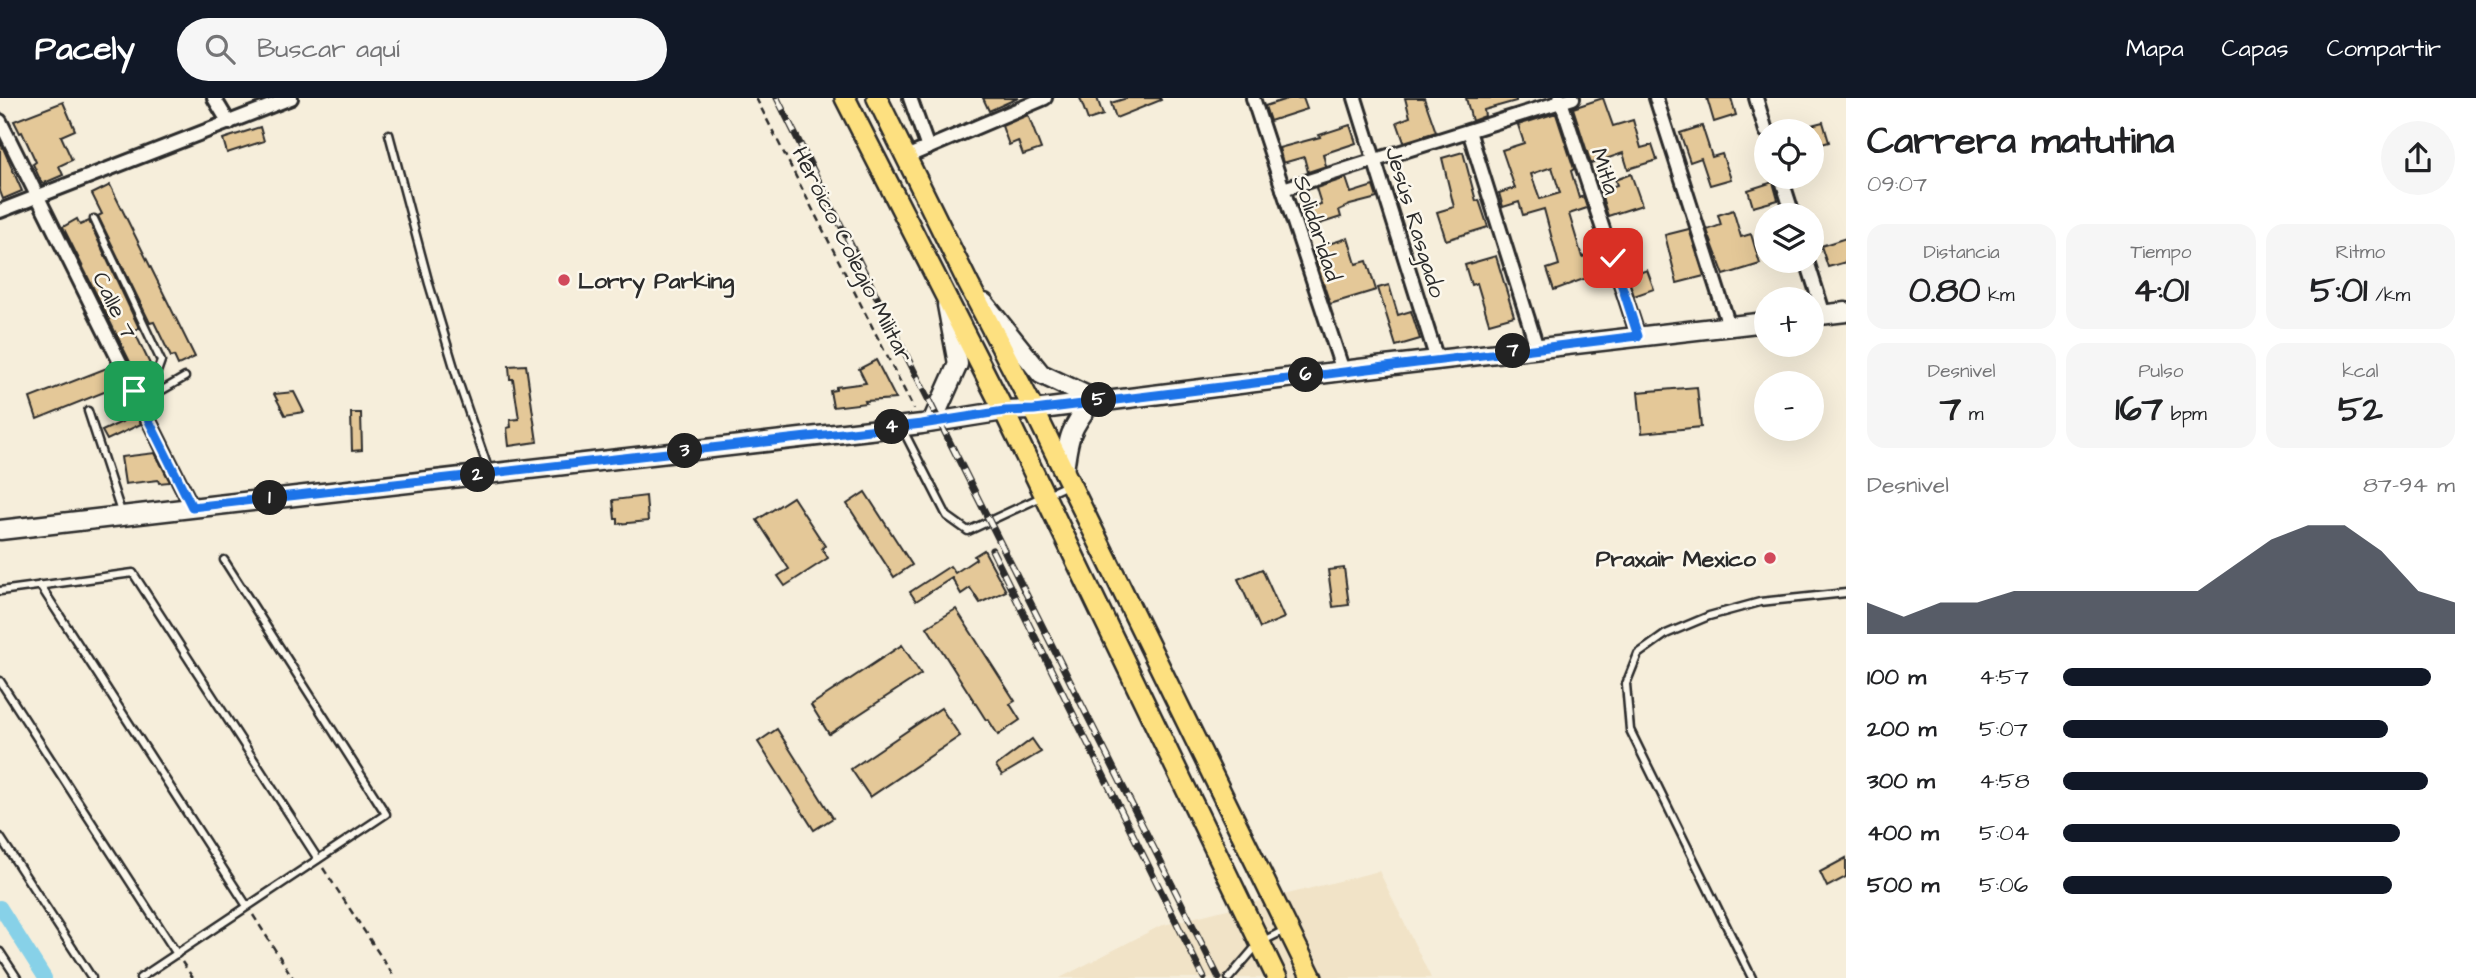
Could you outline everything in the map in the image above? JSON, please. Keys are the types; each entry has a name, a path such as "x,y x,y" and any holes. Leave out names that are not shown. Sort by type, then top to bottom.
{"main road":[{"path":"845,98 1004,411 1277,978"},
{"path":"877,98 1034,410 1312,978"},
{"path":"910,226 934,215"},
{"path":"968,283 1041,374 1095,401"},
{"path":"927,423 958,364 945,294"},
{"path":"1824,314 1846,312"},
{"path":"0,530 927,423 1004,411 1034,410 1754,323"},
{"path":"1067,478 1068,440 1074,424 1095,401"}],"street":[{"path":"214,98 229,123"},
{"path":"0,211 291,98"},
{"path":"910,98 928,148"},
{"path":"906,157 1045,98"},
{"name":"Solidaridad","path":"1253,98 1343,371"},
{"name":"Jesús Rasgado","path":"1354,98 1437,360"},
{"path":"1656,98 1729,326"},
{"path":"1756,98 1762,119"},
{"path":"1283,190 1565,99"},
{"name":"Mitla","path":"1565,99 1638,336"},
{"name":"Calle 7","path":"0,121 192,507"},
{"path":"1469,131 1537,348"}],"lane":[{"path":"389,134 459,384 490,473"},
{"path":"94,219 161,361 156,374 137,397"},
{"path":"137,397 185,377"},
{"path":"88,411 122,515"},
{"path":"901,426 947,516 968,531 1045,496 1067,478"},
{"path":"140,978 386,814 224,560"},
{"path":"0,591 134,573 318,859"},
{"path":"40,585 247,906"},
{"path":"1752,978 1630,730 1626,684 1638,654 1666,634 1709,616 1760,602 1846,593"},
{"path":"0,681 177,954"},
{"path":"0,837 92,978"},
{"path":"1228,978 1259,943 1287,929"},
{"path":"0,952 17,978"}],"path":[{"name":"Heróico Colegio Militar","path":"755,98 927,423"},
{"path":"318,859 395,978"},
{"path":"247,906 293,978"},
{"path":"177,954 192,978"}],"shaded area":[{"path":"1379,871 1431,978 1060,978 1160,926"}],"building":[{"path":"983,98 1018,98 989,111"},
{"path":"1080,98 1097,98 1103,115 1088,120"},
{"path":"1127,98 1161,100 1116,118 1111,103"},
{"path":"1290,98 1303,98 1307,109 1270,121 1265,106"},
{"path":"1405,98 1424,98 1436,132 1404,142 1397,122 1410,117"},
{"path":"1466,98 1516,98 1516,101 1484,110 1485,116 1472,121"},
{"path":"1603,98 1613,126 1633,120 1641,148 1652,145 1657,160 1628,169 1623,153 1591,164 1573,108"},
{"path":"1707,98 1731,98 1736,115 1714,122"},
{"path":"63,102 75,130 61,136 72,160 59,166 63,175 42,184 33,164 36,162 14,121"},
{"path":"1556,114 1574,169 1571,171 1579,198 1583,196 1587,208 1569,214 1582,257 1597,253 1603,272 1554,290 1547,269 1559,265 1544,209 1523,215 1519,202 1503,207 1499,193 1515,188 1502,150 1524,143 1518,125","holes":["1552,167 1560,193 1540,199 1531,174"]},
{"path":"1028,115 1041,149 1023,155 1018,141 1009,145 1002,126"},
{"path":"1350,125 1356,143 1323,154 1326,166 1308,172 1304,157 1283,163 1279,148 1320,137 1319,135"},
{"path":"1824,125 1829,142 1824,143"},
{"path":"1702,126 1712,157 1722,154 1731,179 1710,185 1701,158 1690,162 1680,133"},
{"path":"260,127 264,141 227,153 223,139"},
{"path":"0,141 22,191 3,199 0,191"},
{"path":"1463,152 1476,201 1479,200 1488,227 1446,240 1437,212 1454,207 1442,158"},
{"path":"1631,174 1642,205 1608,216 1600,191 1617,185 1615,180"},
{"path":"1346,178 1351,193 1373,186 1377,198 1350,205 1339,210 1341,217 1313,226 1307,209 1321,204 1316,188"},
{"path":"110,185 195,357 178,365 174,356 171,357 154,322 150,323 98,216 102,214 92,194"},
{"path":"1775,189 1778,200 1754,203 1753,207 1748,190"},
{"path":"1733,210 1741,237 1751,234 1754,266 1724,275 1707,230 1721,225 1718,215"},
{"path":"77,219 80,225 89,221 139,328 134,331 150,364 147,365 151,372 139,380 63,227"},
{"path":"1689,229 1704,276 1677,283 1665,235"},
{"path":"1348,238 1356,264 1367,261 1376,290 1330,304 1312,249"},
{"path":"1846,238 1846,262 1828,267 1824,245"},
{"path":"1496,256 1514,316 1489,323 1477,283 1471,285 1465,265"},
{"path":"1647,270 1654,289 1634,296 1628,277"},
{"path":"1389,285 1398,315 1411,311 1420,339 1396,346 1378,288"},
{"path":"876,360 896,399 833,407 830,391 836,390 836,387 866,383 859,369"},
{"path":"526,365 537,442 509,446 507,428 511,427 510,420 519,419 509,366"},
{"path":"112,366 141,424 107,440 102,431 124,421 109,390 37,419 30,398"},
{"path":"1697,387 1701,427 1642,433 1638,392"},
{"path":"294,392 304,412 285,415 274,394"},
{"path":"351,413 361,413 362,450 352,451"},
{"path":"155,453 170,482 159,483 158,480 125,484 121,457"},
{"path":"865,492 912,565 894,577 847,504"},
{"path":"646,496 648,521 618,524 613,500"},
{"path":"793,497 825,546 822,548 828,558 785,586 778,576 789,569 757,520"},
{"path":"984,550 1006,591 980,603 970,588 961,594 952,578 916,601 910,592 950,566 955,573"},
{"path":"1344,568 1349,605 1333,607 1328,570"},
{"path":"1262,569 1284,618 1260,628 1238,579"},
{"path":"956,609 1015,701 1010,704 1020,720 998,735 927,627"},
{"path":"902,645 921,674 829,734 811,705"},
{"path":"941,708 960,736 870,797 851,769"},
{"path":"777,729 833,818 814,830 758,742"},
{"path":"1032,739 1041,752 1002,775 996,766"},
{"path":"1846,858 1846,877 1827,887 1820,872"}],"waterway":[{"path":"0,907 45,978"}],"railway":[{"path":"777,98 1219,978"},
{"path":"992,550 1204,978"}],"place":[{"name":"Lorry Parking","path":"564,280"},
{"name":"Praxair Mexico","path":"1770,558"}],"route":[{"path":"134,391 192,507 922,424 1004,411 1034,410 1638,336 1613,258"}]}
